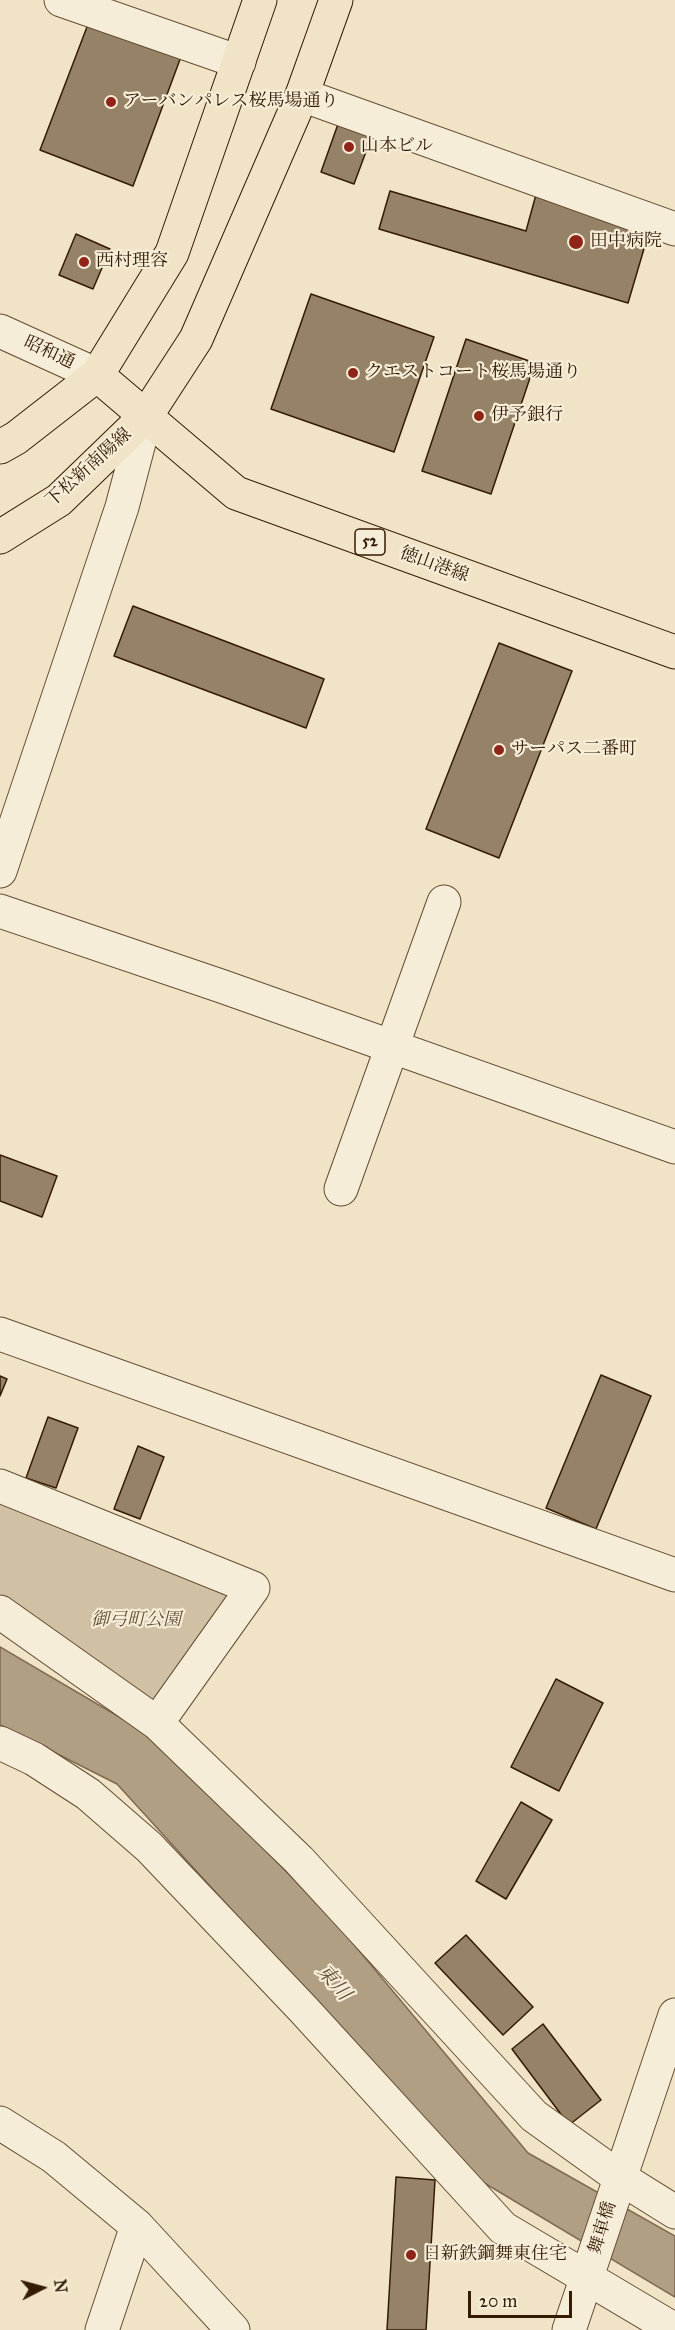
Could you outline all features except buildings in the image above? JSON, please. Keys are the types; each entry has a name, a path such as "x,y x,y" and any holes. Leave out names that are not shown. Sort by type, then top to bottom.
{"main road":[{"path":"0,447 16,438 97,375 172,253 260,0"},
{"path":"146,416 196,339 302,95 336,0"},
{"name":"徳山港線","path":"97,375 236,493 675,652"},
{"name":"下松新南陽線","path":"0,537 59,500 146,416"}],"street":[{"path":"61,0 239,63"},
{"path":"302,95 675,229"},
{"name":"昭和通","path":"0,330 97,375"},
{"path":"0,871 122,507 146,416"},
{"path":"341,1189 444,902"},
{"path":"0,912 221,986 675,1147"},
{"path":"0,1334 675,1575"},
{"path":"0,1485 253,1588 157,1723"},
{"path":"0,1612 157,1723 299,1860 534,2116 619,2177 675,2212"},
{"path":"0,1743 34,1759 88,1794 149,1847 303,2009 502,2228 675,2330"},
{"name":"舞車橋","path":"569,2330 675,2016"},
{"path":"0,2123 54,2157 137,2226 232,2330"},
{"path":"102,2330 137,2226"}],"green space":[{"name":"御弓町公園","path":"0,1499 235,1597 152,1706 0,1600"}],"water":[{"name":"東川","path":"0,1647 167,1745 346,1935 528,2153 675,2236 675,2297 476,2178 117,1784 0,1725"}],"place":[{"name":"アーバンパレス桜馬場通り","path":"111,102"},
{"name":"山本ビル","path":"349,147"},
{"name":"田中病院","path":"576,242"},
{"name":"西村理容","path":"84,262"},
{"name":"クエストコート桜馬場通り","path":"353,373"},
{"name":"伊予銀行","path":"479,416"},
{"name":"サーパス二番町","path":"499,750"},
{"name":"日新鉄鋼舞東住宅","path":"411,2255"}]}
